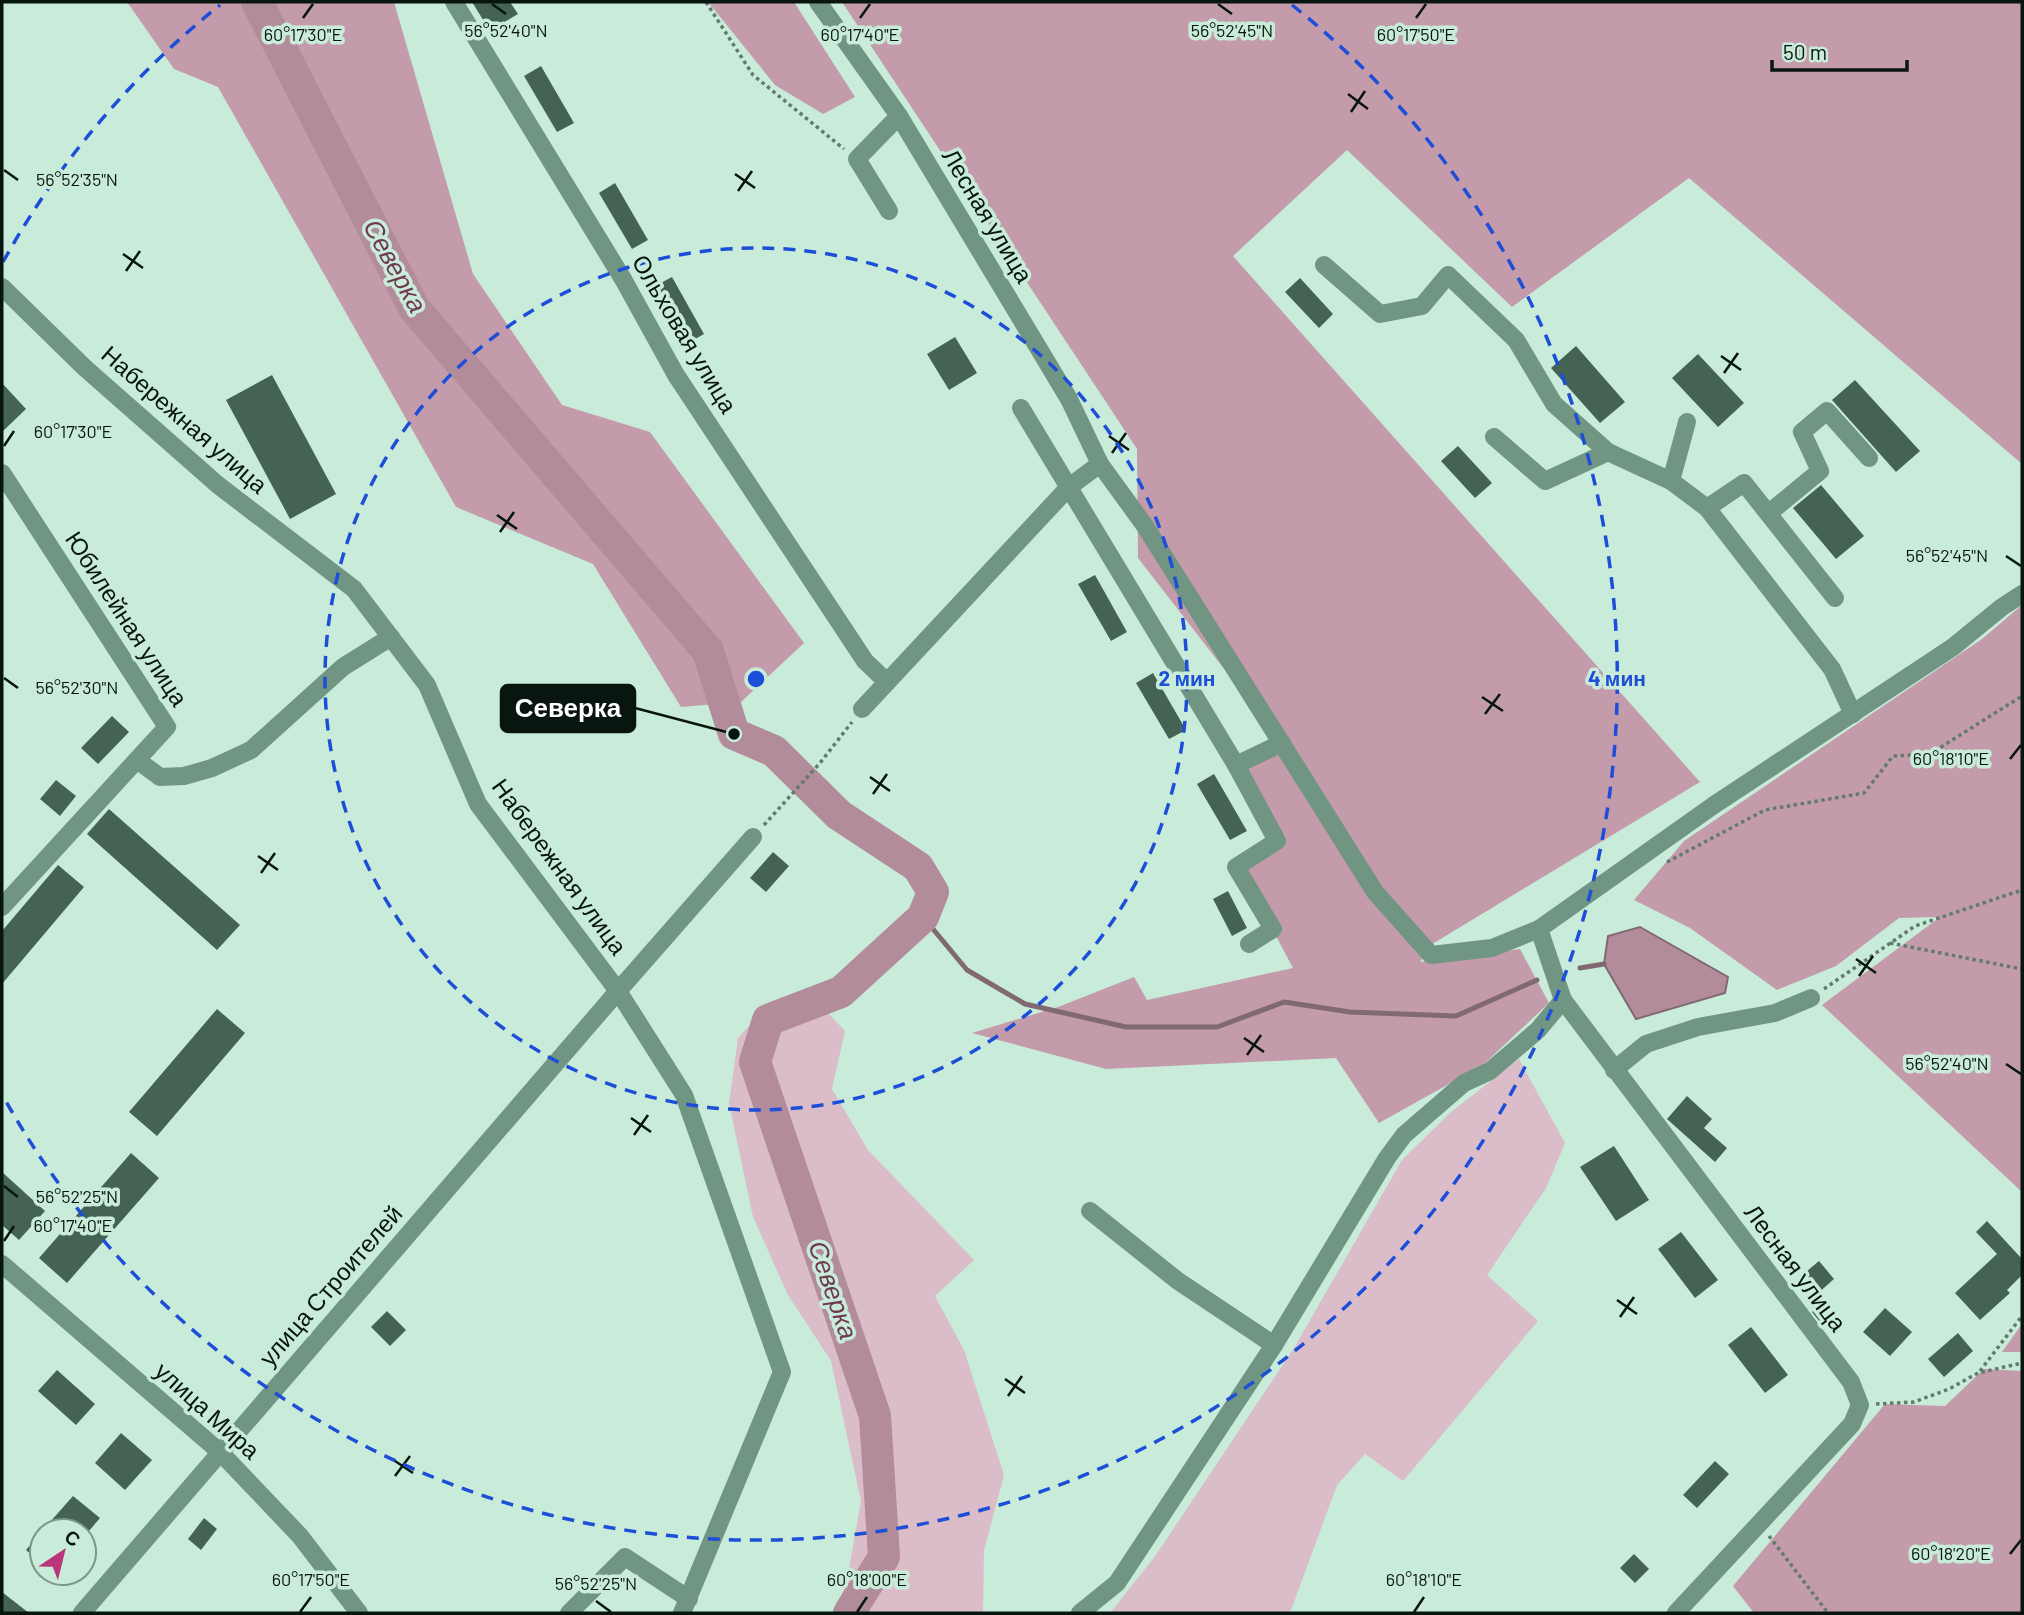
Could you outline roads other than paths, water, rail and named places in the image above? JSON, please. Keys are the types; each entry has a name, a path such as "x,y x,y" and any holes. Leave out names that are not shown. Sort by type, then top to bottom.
{"street":[{"name":"Ольховая улица","path":"454,2 623,279 676,376 865,661 887,682"},
{"name":"Лесная улица","path":"818,2 899,116 1069,399 1100,464 1145,526 1375,892 1431,955 1492,948 1539,929 1563,1000 1851,1382 1860,1405 1852,1424 1676,1613"},
{"path":"889,211 857,159 899,116"},
{"path":"1324,265 1380,314 1422,306 1448,275 1516,340 1554,404 1608,453 1671,481 1707,508 1832,669 1853,714"},
{"name":"Набережная улица","path":"2,287 85,368 218,485 354,589 427,685 478,804 618,991 684,1095 782,1373 686,1606"},
{"path":"1021,408 1236,765 1277,841 1236,867 1273,929 1250,944"},
{"path":"1769,513 1820,471 1802,432 1827,411 1870,458"},
{"path":"1671,481 1687,422"},
{"path":"1494,437 1545,481 1608,453"},
{"path":"862,709 1069,487 1100,464"},
{"name":"Юбилейная улица","path":"2,474 167,727 2,907"},
{"path":"1707,508 1744,483 1835,598"},
{"path":"1539,929 1714,805 1953,647 2001,607 2022,594"},
{"path":"137,760 160,777 184,776 212,768 251,750 342,667 391,637"},
{"path":"1236,765 1282,743"},
{"name":"улица Строителей","path":"82,1613 753,837"},
{"path":"1614,1070 1646,1044 1698,1027 1774,1013 1811,998"},
{"path":"1080,1613 1117,1583 1274,1345 1387,1158 1404,1135 1464,1083 1490,1070 1538,1030 1563,1000"},
{"path":"1090,1211 1178,1281 1274,1345"},
{"name":"улица Мира","path":"2,1264 220,1452 300,1536 359,1613"},
{"path":"569,1613 625,1557 686,1606"}],"waterway":[{"name":"Северка","path":"257,2 414,308 708,651 734,734 774,751 839,815 918,867 933,892 923,917 841,992 768,1020 755,1062 875,1416 884,1557 849,1613"},
{"path":"923,917 967,970 1025,1004 1126,1027 1217,1027 1284,1002 1350,1012 1456,1016 1537,980"},
{"path":"1580,968 1604,964"}],"place":[{"name":"Северка","path":"734,734"}]}
